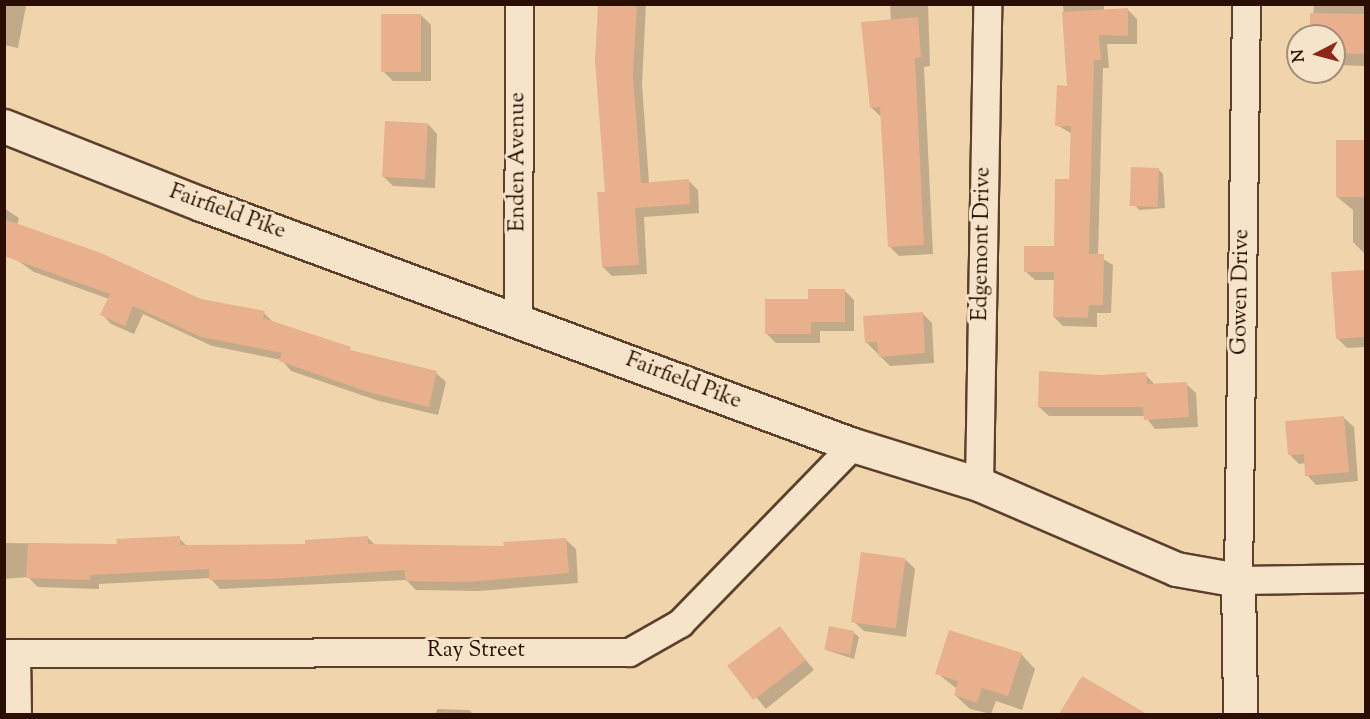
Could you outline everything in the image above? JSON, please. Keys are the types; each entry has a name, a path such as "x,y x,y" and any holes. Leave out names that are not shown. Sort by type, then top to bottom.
{"street":[{"name":"Enden Avenue","path":"518,320 519,4"},
{"name":"Edgemont Drive","path":"979,484 987,4"},
{"name":"Gowen Drive","path":"1238,580 1246,4"},
{"name":"Fairfield Pike","path":"4,126 201,204 853,445 979,484 1176,568 1238,580"},
{"name":"Ray Street","path":"17,714 10,653 629,652 680,623 853,445"},
{"path":"1240,714 1238,580 1365,578"}],"building":[{"path":"598,4 637,4 633,74 641,183 689,179 690,204 635,208 639,265 602,267 597,192 605,192 595,61"},
{"path":"1128,8 1128,36 1099,35 1101,60 1094,60 1089,254 1104,254 1103,305 1089,305 1088,318 1053,317 1054,272 1024,272 1024,246 1054,246 1055,179 1069,179 1071,126 1055,126 1057,85 1067,86 1062,12"},
{"path":"1310,13 1365,14 1365,54 1346,53 1346,24 1310,24"},
{"path":"381,14 421,14 421,72 381,72"},
{"path":"918,17 921,57 915,58 924,245 888,247 880,107 870,108 861,22"},
{"path":"385,121 428,123 425,179 382,177"},
{"path":"1336,140 1365,140 1365,197 1336,197"},
{"path":"1131,167 1159,168 1158,207 1130,206"},
{"path":"4,219 101,253 201,299 265,311 263,318 351,347 350,350 437,371 429,407 368,392 279,361 282,353 201,337 133,306 125,326 100,315 110,294 4,256"},
{"path":"1365,270 1365,337 1336,339 1331,272"},
{"path":"808,289 845,289 845,322 811,322 811,334 765,334 765,299 808,299"},
{"path":"923,312 925,353 879,357 877,342 865,343 863,316"},
{"path":"1039,371 1101,375 1146,372 1147,384 1187,382 1189,417 1144,420 1143,407 1038,407"},
{"path":"1344,416 1349,472 1305,476 1304,454 1288,455 1285,421"},
{"path":"180,536 180,545 305,544 305,540 368,536 368,544 504,546 503,542 566,538 569,573 468,582 405,581 405,570 271,579 209,580 209,569 90,575 90,580 26,578 28,543 117,544 116,539"},
{"path":"861,552 906,558 896,629 851,622"},
{"path":"780,626 806,660 753,700 727,666"},
{"path":"829,626 855,631 850,655 824,650"},
{"path":"949,630 1022,653 1008,696 982,688 977,703 954,695 958,681 935,674"},
{"path":"1082,676 1147,714 1059,714"}]}
